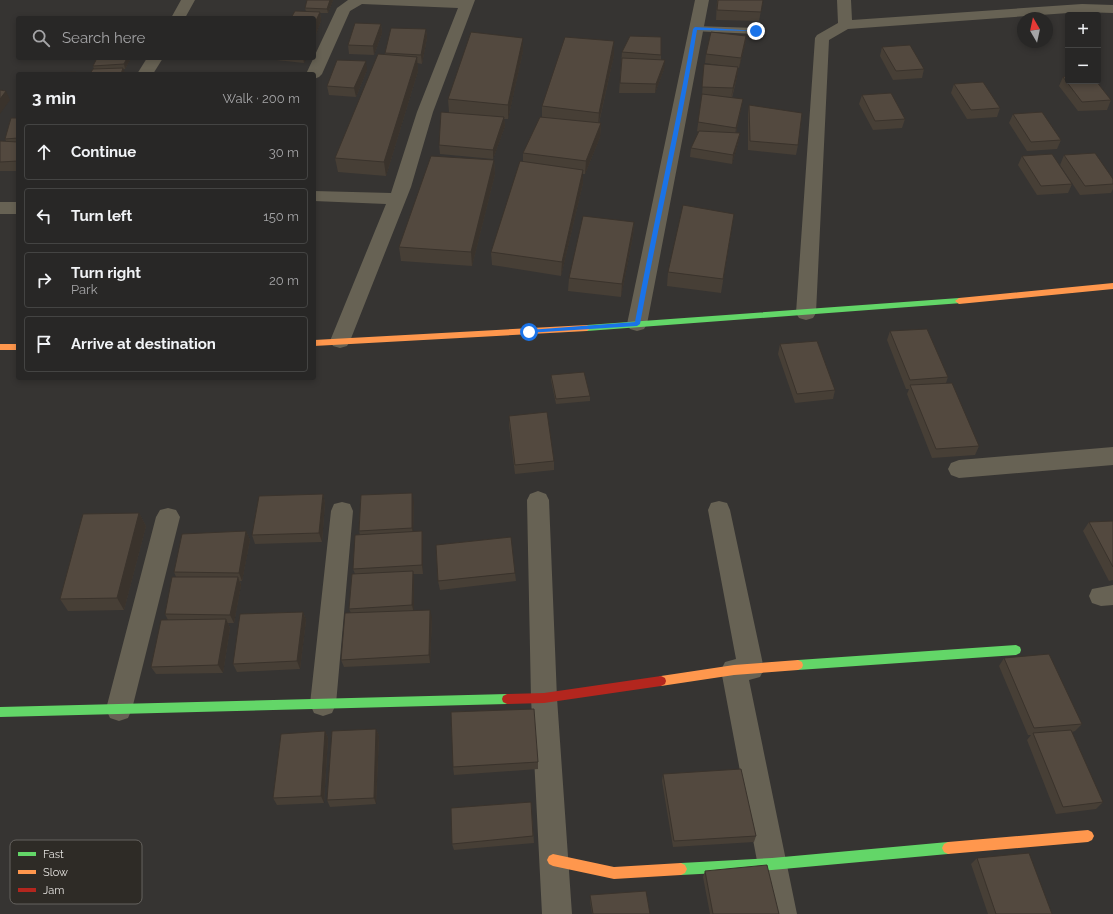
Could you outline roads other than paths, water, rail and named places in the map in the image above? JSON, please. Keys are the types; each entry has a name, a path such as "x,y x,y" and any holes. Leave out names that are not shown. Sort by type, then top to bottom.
{"street":[{"path":"179,16 188,0"},
{"path":"315,72 344,8 359,0"},
{"path":"340,341 397,199 425,112 467,2 363,0"},
{"path":"637,324 656,223 680,116 695,29 702,0"},
{"path":"844,0 845,25"},
{"path":"806,313 822,38 845,25 1082,8 1113,9"},
{"path":"146,72 154,60"},
{"path":"316,196 397,199"},
{"path":"0,208 16,208"},
{"path":"316,342 529,332 806,313 1113,286"},
{"path":"0,347 16,347"},
{"path":"959,469 1113,456"},
{"path":"538,500 544,698 557,914"},
{"path":"719,510 772,864 782,914"},
{"path":"323,704 342,511"},
{"path":"119,709 168,517"},
{"path":"0,712 544,698 743,669 1016,650"},
{"path":"553,860 614,873 772,864 1088,836"}],"lane":[{"path":"695,29 756,31"}]}
